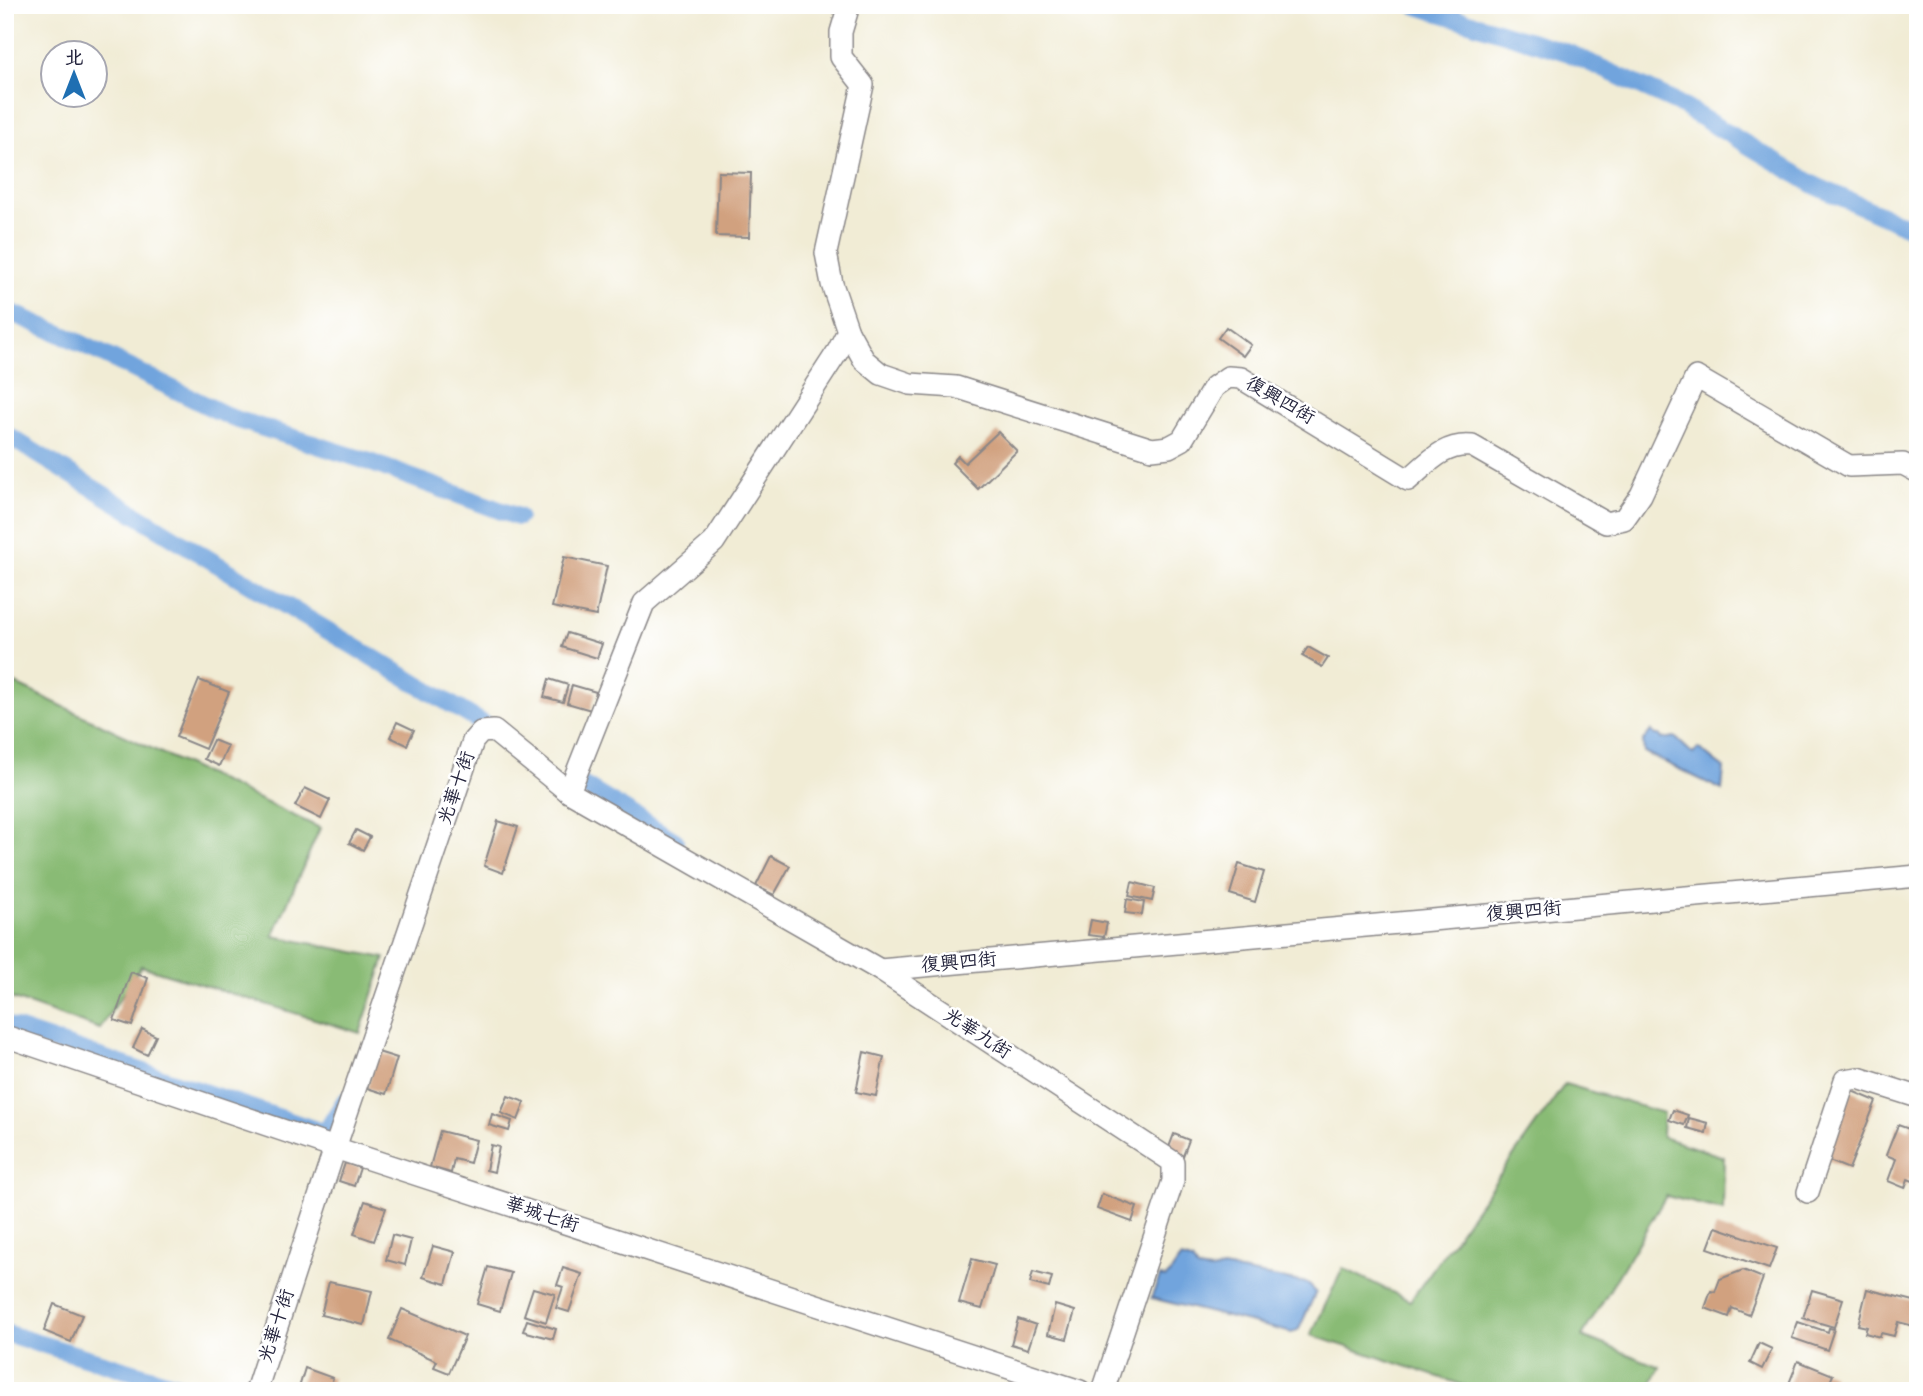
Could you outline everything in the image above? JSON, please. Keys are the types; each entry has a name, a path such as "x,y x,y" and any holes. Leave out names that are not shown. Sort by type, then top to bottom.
{"street":[{"name":"復興四街","path":"849,5 841,32 841,57 863,85 826,253 832,284 848,331 864,360 881,374 909,384 956,387 1152,449 1169,447 1182,440 1214,387 1228,377 1241,378 1408,480 1445,449 1460,444 1472,446 1606,523 1624,519 1641,495 1696,377 1849,466 1903,464 1918,472"},
{"path":"569,792 643,603 714,542 831,362 848,331"},
{"name":"光華十街","path":"256,1391 473,741 481,732 494,731 569,792"},
{"name":"光華九街","path":"569,792 880,970 1173,1162 1173,1181 1103,1391"},
{"name":"復興四街","path":"880,970 1918,876"},
{"name":"華城七街","path":"5,1036 335,1148 1080,1391"},
{"path":"1808,1192 1845,1080 1858,1077 1918,1097"}],"green space":[{"path":"5,679 320,828 273,936 385,958 360,1033 141,966 100,1029 5,996"},
{"path":"1565,1084 1663,1113 1662,1137 1724,1157 1723,1210 1666,1196 1582,1336 1660,1367 1648,1391 1481,1391 1311,1335 1343,1268 1410,1301"}],"water":[{"path":"1651,731 1662,739 1675,737 1693,754 1698,748 1724,768 1722,790 1644,752 1643,741"},
{"path":"1181,1258 1192,1261 1197,1269 1211,1271 1223,1268 1307,1283 1316,1292 1299,1329 1292,1333 1151,1298 1160,1277 1168,1276"}],"building":[{"path":"718,172 751,173 749,237 716,236"},
{"path":"1226,327 1251,345 1243,356 1218,338"},
{"path":"998,432 1017,451 978,489 952,463 958,456 965,463"},
{"path":"564,557 607,566 596,616 552,607"},
{"path":"567,633 602,644 597,658 562,647"},
{"path":"1308,647 1328,658 1322,667 1302,656"},
{"path":"549,679 568,685 563,702 544,697"},
{"path":"199,680 229,692 205,749 176,737"},
{"path":"572,685 596,692 591,710 567,703"},
{"path":"397,722 414,730 407,745 390,737"},
{"path":"213,740 228,746 219,766 204,759"},
{"path":"305,788 330,800 321,819 295,806"},
{"path":"498,821 518,827 503,873 484,866"},
{"path":"356,830 370,837 363,850 349,843"},
{"path":"771,856 790,866 774,895 756,886"},
{"path":"1239,864 1264,872 1255,902 1230,894"},
{"path":"1132,882 1155,888 1152,901 1129,896"},
{"path":"1127,899 1144,902 1142,915 1125,913"},
{"path":"1091,920 1107,923 1104,937 1088,935"},
{"path":"131,972 148,978 132,1026 114,1020"},
{"path":"142,1029 156,1036 147,1055 133,1048"},
{"path":"378,1052 397,1058 386,1094 367,1088"},
{"path":"864,1052 884,1057 876,1096 856,1092"},
{"path":"1852,1091 1876,1101 1849,1169 1824,1159"},
{"path":"508,1096 525,1102 518,1120 501,1113"},
{"path":"1673,1110 1688,1115 1684,1125 1669,1120"},
{"path":"492,1114 512,1121 509,1131 489,1125"},
{"path":"1689,1118 1708,1123 1706,1133 1687,1128"},
{"path":"1913,1118 1918,1120 1918,1183 1908,1179 1905,1188 1888,1181 1896,1159 1886,1155 1898,1125 1909,1129"},
{"path":"440,1131 476,1140 470,1163 454,1159 451,1173 430,1167"},
{"path":"1174,1134 1189,1140 1183,1156 1168,1150"},
{"path":"491,1145 499,1147 494,1172 486,1170"},
{"path":"345,1163 360,1168 354,1186 339,1181"},
{"path":"1102,1194 1137,1207 1132,1222 1097,1209"},
{"path":"365,1201 386,1208 374,1241 354,1234"},
{"path":"1716,1227 1777,1248 1769,1269 1708,1248"},
{"path":"392,1235 411,1240 405,1265 386,1260"},
{"path":"433,1246 455,1252 446,1284 423,1277"},
{"path":"972,1259 995,1265 982,1309 959,1303"},
{"path":"488,1267 511,1273 500,1311 477,1304"},
{"path":"563,1268 582,1274 569,1312 556,1308 563,1287 557,1285"},
{"path":"1743,1270 1763,1278 1749,1315 1732,1308 1729,1317 1705,1308 1711,1291 1715,1292 1720,1279"},
{"path":"1033,1272 1052,1277 1049,1288 1030,1283"},
{"path":"329,1282 372,1291 364,1325 321,1315"},
{"path":"533,1288 555,1294 546,1322 524,1315"},
{"path":"1867,1289 1918,1302 1918,1327 1898,1322 1894,1336 1881,1333 1880,1337 1865,1333 1867,1327 1858,1325"},
{"path":"1812,1290 1843,1299 1834,1327 1803,1318"},
{"path":"54,1304 82,1315 71,1342 44,1331"},
{"path":"1055,1305 1075,1311 1067,1339 1048,1334"},
{"path":"402,1309 465,1336 449,1373 434,1367 437,1361 389,1340"},
{"path":"1018,1319 1036,1325 1028,1349 1011,1344"},
{"path":"527,1320 556,1329 553,1339 523,1331"},
{"path":"1798,1322 1828,1332 1829,1328 1834,1329 1827,1350 1792,1338"},
{"path":"1759,1343 1772,1349 1762,1369 1750,1363"},
{"path":"1798,1361 1833,1375 1829,1384 1837,1387 1836,1391 1786,1391"},
{"path":"305,1368 333,1378 329,1391 298,1391"}],"waterway":[{"path":"1414,5 1569,53 1677,103 1816,186 1918,231"},
{"path":"5,310 70,338 232,418 364,460 518,517"},
{"path":"5,434 499,733"},
{"path":"576,781 675,841"},
{"path":"5,1025 325,1133 345,1101"},
{"path":"5,1333 196,1391"}]}
